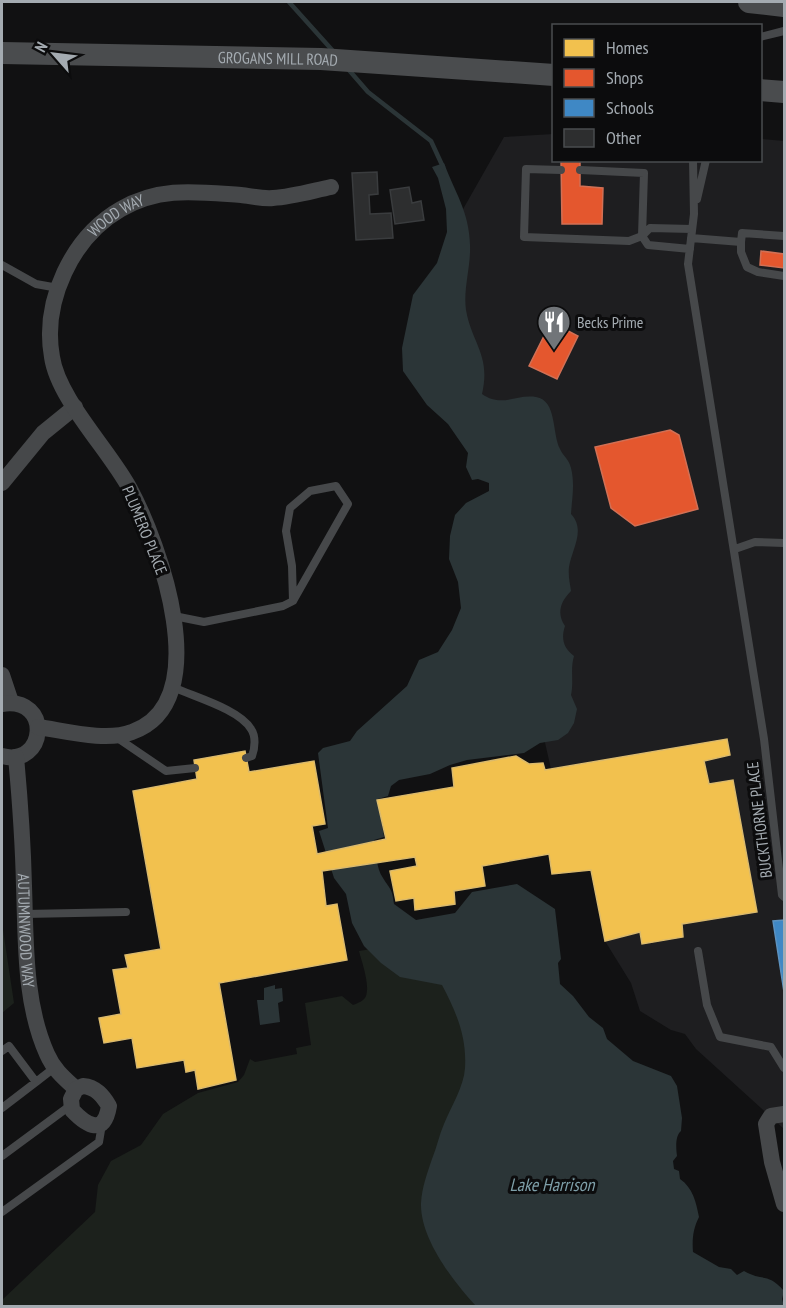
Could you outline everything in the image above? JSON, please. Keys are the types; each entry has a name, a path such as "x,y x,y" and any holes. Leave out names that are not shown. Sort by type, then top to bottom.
{"main road":[{"path":"749,2 784,6"},
{"name":"GROGANS MILL ROAD","path":"2,53 321,59 552,75"},
{"path":"762,90 784,92"}],"street":[{"name":"WOOD WAY","path":"75,407 52,359 49,328 53,300 58,288 79,249 97,227 120,209 161,193 187,190 272,198 331,188"},
{"path":"2,483 44,433 75,407"},
{"name":"PLUMERO PLACE","path":"38,727 116,737 135,732 152,722 164,707 173,687 177,654 174,616 159,558 130,489 75,407"},
{"path":"2,675 6,703 27,708 35,718 38,727 32,747 25,754 9,757"},
{"name":"AUTUMNWOOD WAY","path":"9,757 22,818 30,993 37,1027 46,1054 74,1097 72,1110 91,1125 102,1124"},
{"path":"74,1097 83,1086 91,1086 103,1096 109,1106 102,1124"},
{"path":"784,1114 771,1116 766,1124 778,1160 784,1204"}],"lane":[{"path":"762,37 784,31"},
{"path":"693,162 694,214"},
{"path":"694,214 706,162"},
{"path":"561,170 526,169 524,237 629,241 642,236 650,228 741,242"},
{"path":"580,170 644,173 642,236 648,245 690,249"},
{"name":"BUCKTHORNE PLACE","path":"694,214 688,264 764,739 784,897"},
{"path":"784,236 742,233 741,242 741,252 747,267 758,272 784,276"},
{"path":"2,265 36,284 58,288"},
{"path":"174,616 204,622 283,606 293,601 348,504 336,486 310,491 290,508 285,531 292,566 293,601"},
{"path":"735,549 755,542 784,543"},
{"path":"173,687 237,715 253,730 255,747 252,756 246,758"},
{"path":"116,737 166,771 195,768"},
{"path":"26,914 126,912"},
{"path":"698,951 707,1005 720,1037 771,1047 784,1068"},
{"path":"2,1051 9,1046 36,1082"},
{"path":"2,1108 54,1068"},
{"path":"2,1156 74,1097"},
{"path":"2,1212 99,1142 102,1124"}],"shaded area":[{"path":"552,134 552,162 762,162 762,139 784,141 784,1129 696,1049 685,1034 671,1030 640,1011 631,983 605,941 591,870 569,873 551,769 524,650 511,476 451,321 462,211 504,137"},
{"path":"2,923 14,1003 2,1013"},
{"path":"414,942 436,947 629,1306 2,1306 2,1300 95,1212 98,1185 111,1161 141,1145 163,1114 198,1093 238,1082 244,1075 250,1059 255,1062 297,1054 296,1048 311,1045 305,1003 342,996 353,1005 361,1002 366,996 367,986 359,951"}],"water":[{"name":"Lake Harrison","path":"444,163 464,212 469,233 470,253 465,302 484,369 482,394 496,400 528,397 543,399 551,411 558,443 571,468 573,485 571,514 578,533 569,567 571,591 562,603 560,612 565,626 564,642 567,650 574,656 571,695 577,709 574,723 568,733 558,740 540,743 524,753 467,760 430,774 399,780 391,786 388,796 378,799 384,837 374,840 379,869 392,892 394,904 416,920 455,913 472,892 517,884 555,909 561,959 558,963 560,984 573,996 589,1017 603,1028 607,1039 633,1061 671,1076 677,1086 682,1118 681,1131 676,1142 677,1156 673,1161 674,1169 679,1171 680,1179 691,1191 698,1211 699,1217 693,1234 693,1252 719,1267 731,1269 737,1275 744,1271 774,1281 784,1291 782,1299 784,1306 476,1306 439,1259 426,1231 422,1217 422,1191 441,1132 464,1075 465,1056 462,1035 456,1015 442,985 400,977 364,946 352,923 346,894 334,878 319,831 328,828 318,753 323,748 350,741 357,731 407,686 419,660 438,652 452,630 461,608 458,582 449,559 450,536 455,515 466,503 489,491 489,483 478,479 472,480 466,467 468,453 448,424 427,405 403,371 402,348 413,295 437,263 447,232 446,209 438,178 432,167"},
{"path":"275,985 275,989 282,988 283,1001 278,1003 280,1022 260,1025 257,1000 264,1000 264,988"}],"building: Homes":[{"path":"727,739 730,755 704,761 709,784 733,780 757,912 682,924 683,937 642,944 640,932 605,941 591,870 552,874 549,854 482,866 485,886 454,891 455,904 415,910 414,898 396,901 390,871 417,866 415,857 322,871 326,906 337,904 347,960 219,983 236,1080 198,1089 195,1070 186,1072 184,1060 137,1068 132,1038 104,1043 99,1018 121,1014 113,970 128,968 125,955 161,949 133,791 197,779 194,760 245,751 249,772 314,761 325,824 312,826 317,854 386,839 377,800 454,787 452,768 516,756 529,764 543,763 545,770"}],"building: Shops":[{"path":"561,162 580,162 580,186 603,188 602,224 562,224"},
{"path":"761,251 784,254 784,268 760,265"},
{"name":"Becks Prime","path":"551,322 578,336 557,379 529,366"},
{"path":"670,430 679,435 698,509 635,526 611,508 595,447"}],"building: Schools":[{"path":"784,920 784,992 773,921"}],"building: Other":[{"path":"377,172 378,194 369,195 370,214 391,213 393,238 356,240 352,173"},
{"path":"409,187 412,203 421,201 424,220 395,224 390,190"}],"waterway":[{"path":"289,2 333,51"},
{"path":"348,69 368,92 431,141 443,167"}],"place":[{"name":"Becks Prime","path":"554,351"}]}
